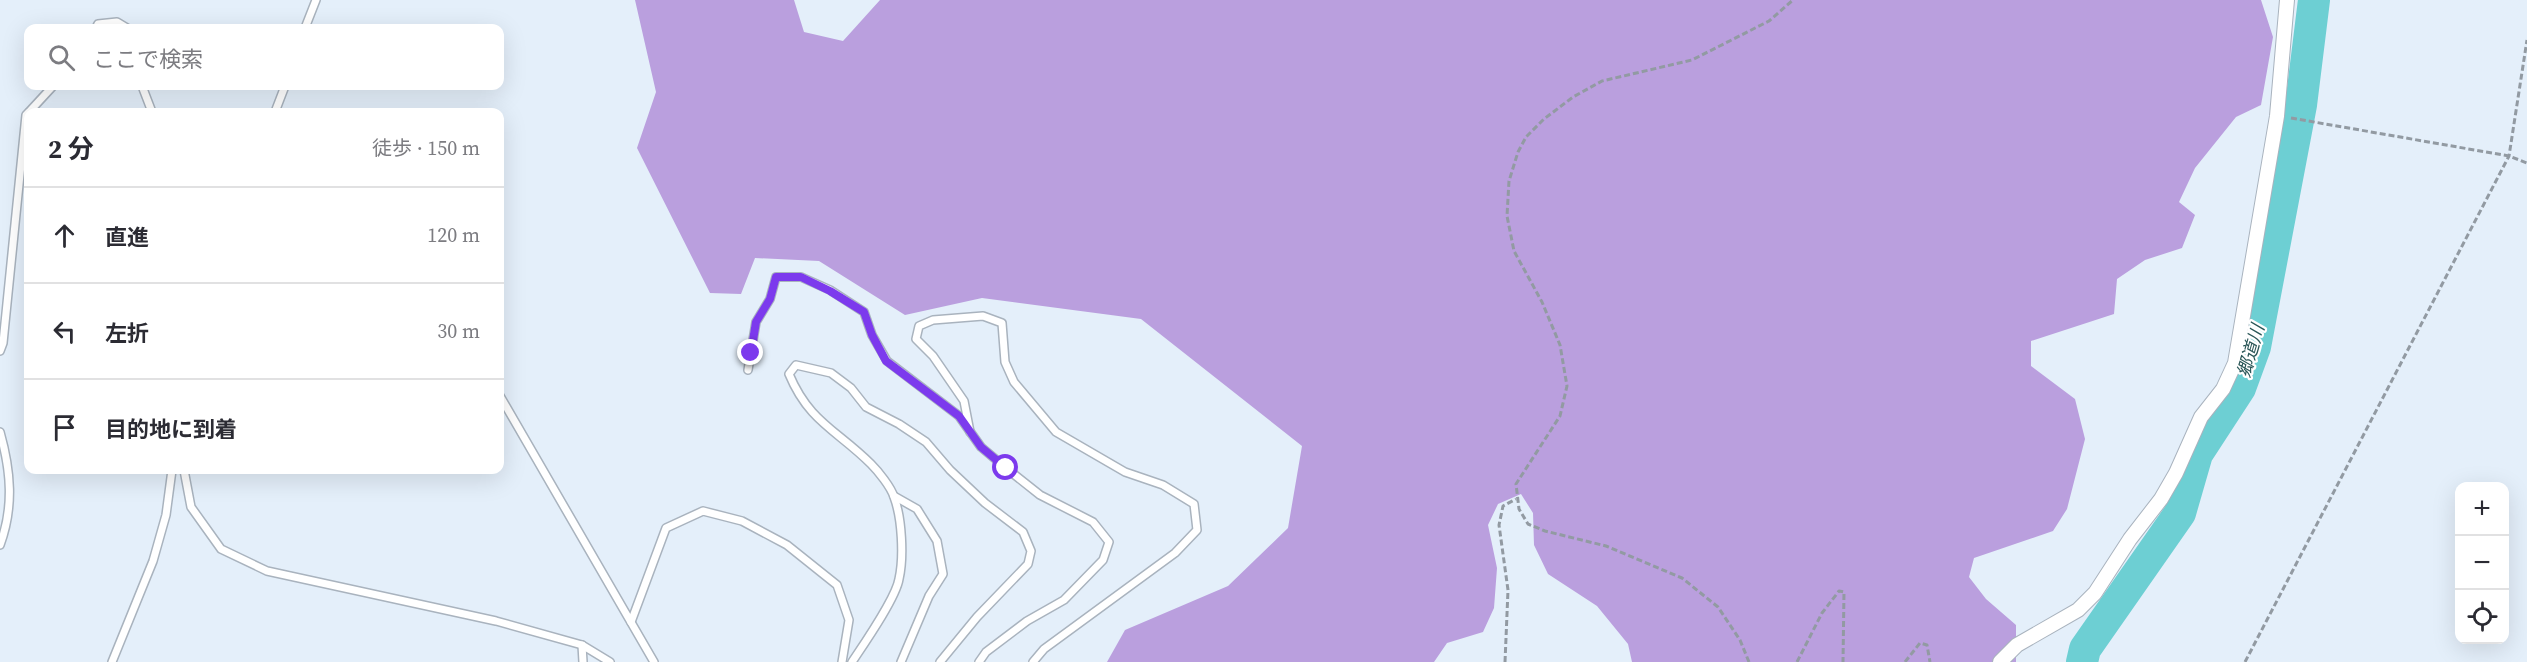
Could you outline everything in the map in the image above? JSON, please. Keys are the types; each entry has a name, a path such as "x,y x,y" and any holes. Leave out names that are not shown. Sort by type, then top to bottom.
{"street":[{"path":"2000,662 2017,645 2078,610 2095,593 2130,539 2162,500 2200,417 2223,389 2235,363 2277,116 2287,0"}],"lane":[{"path":"306,24 313,1"},
{"path":"98,24 117,22 120,24"},
{"path":"33,108 49,90"},
{"path":"144,90 150,108"},
{"path":"277,108 283,90"},
{"path":"0,351 3,343 24,136"},
{"path":"748,370 756,322 770,299 776,277 801,277 830,291 864,312 872,335 886,361 959,416 981,447 1040,495 1093,522 1109,542 1103,560 1064,600 1027,621 986,652 979,662"},
{"path":"970,432 963,401 933,356 916,339 919,326 933,320 983,316 1002,323 1005,362 1014,382 1056,432 1125,472 1163,485 1194,504 1197,530 1175,553 1044,649 1033,662"},
{"path":"901,662 929,596 943,574 937,541 917,509 894,496 872,465 820,422 797,393 789,374 796,365 831,373 851,388 866,406 926,442 950,470 985,503 1023,532 1031,551 1028,564 977,617 940,662"},
{"path":"504,403 654,662"},
{"path":"0,432 8,461 9,520 0,545"},
{"path":"112,662 153,561 166,516 171,474"},
{"path":"185,474 191,507 221,549 267,571 496,621 582,645 610,662"},
{"path":"852,662 879,620 899,580 902,542 894,496"},
{"path":"631,622 666,528 704,510 742,521 787,545 837,585 849,620 842,662"},
{"path":"582,645 584,662"}],"path":[{"path":"1749,662 1740,640 1718,607 1682,578 1616,550 1545,531 1528,524 1519,509 1516,484 1560,416 1567,386 1560,345 1542,302 1514,251 1507,216 1509,181 1518,152 1526,137 1544,118 1573,97 1602,81 1692,60 1769,21 1793,0"},
{"path":"2245,662 2509,156 2527,40"},
{"path":"2277,116 2509,156 2527,163"},
{"path":"1505,662 1508,590 1498,525 1503,506 1516,499"},
{"path":"1797,662 1822,613 1839,591 1844,592 1845,604 1843,662"},
{"path":"1905,662 1920,643 1927,645 1930,662"}],"shaded area":[{"path":"635,0 794,0 804,32 843,41 880,0 2261,0 2273,37 2261,105 2236,117 2195,168 2179,202 2195,215 2182,248 2145,260 2117,279 2114,314 2031,341 2031,366 2075,399 2085,439 2067,509 2053,531 1974,558 1969,577 1986,599 2016,625 2016,662 1632,662 1628,644 1597,606 1548,574 1534,545 1533,513 1521,494 1498,504 1488,525 1497,568 1494,608 1483,632 1447,643 1434,662 1107,662 1125,630 1228,586 1288,528 1302,446 1141,319 982,298 905,315 819,261 755,258 741,294 710,293 637,148 656,92"}],"waterway":[{"name":"郷道川","path":"2082,662 2085,649 2180,513 2197,454 2240,388 2255,347 2301,105 2314,0"}],"route":[{"path":"751,353 756,322 770,299 776,277 801,277 830,291 864,312 872,335 886,361 959,416 981,447 1006,468"}]}
